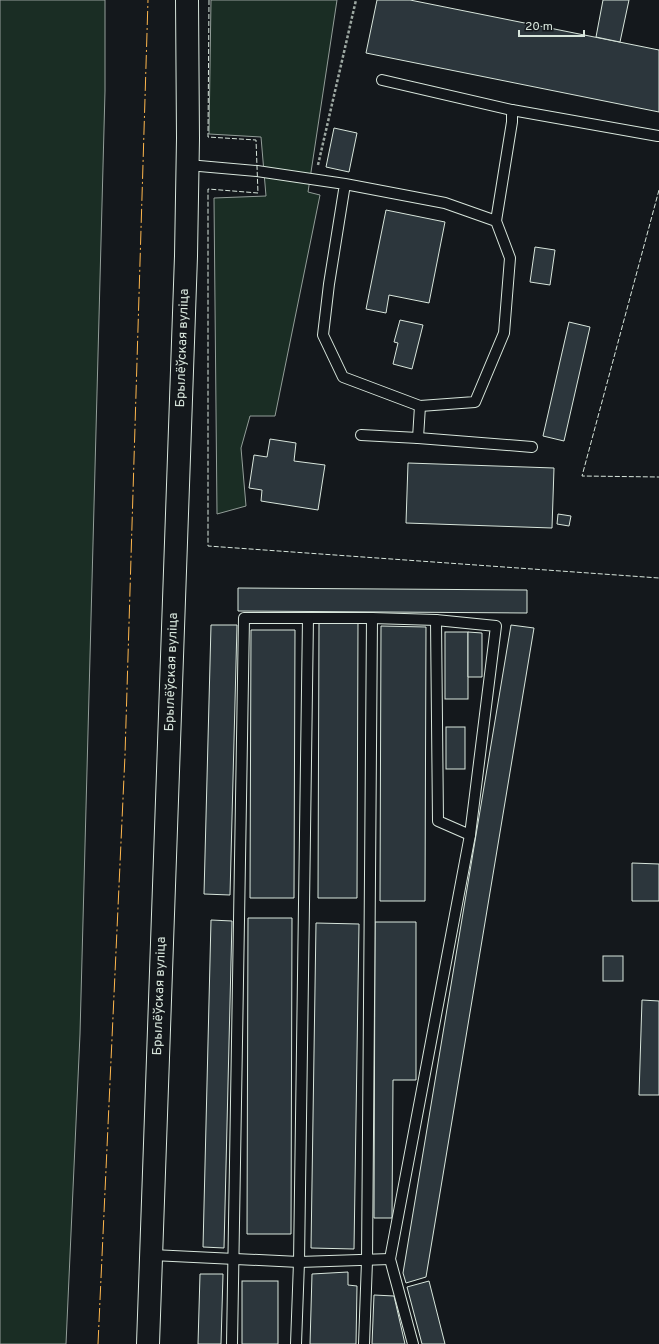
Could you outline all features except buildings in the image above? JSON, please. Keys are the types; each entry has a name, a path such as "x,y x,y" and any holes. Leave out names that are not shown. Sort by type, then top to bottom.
{"street":[{"name":"Брылёўская вуліца","path":"148,1344 186,264 188,165 188,0"}],"lane":[{"path":"382,80 512,110 658,136"},
{"path":"344,184 323,335 343,377 420,406 475,402 504,333 510,258 496,221 512,122 512,110"},
{"path":"188,165 257,171 344,184 445,202 496,221"},
{"path":"418,438 420,406"},
{"path":"361,436 418,438 532,447"},
{"path":"232,1344 244,618 372,618 436,620 496,626 470,835 390,1259 413,1344"},
{"path":"296,1344 308,618"},
{"path":"364,1344 367,1261 372,618"},
{"path":"436,620 438,821 470,835"},
{"path":"152,1255 298,1262 367,1261 390,1259"}],"path":[{"path":"314,180 356,0"}],"green space":[{"path":"0,0 105,0 105,91 80,1034 66,1344 0,1344"},
{"path":"211,0 337,0 308,192 320,195 275,416 250,416 241,448 246,506 217,514 214,198 266,196 261,137 209,134"}],"fence":[{"path":"209,0 208,137 256,140 258,193 208,189 208,546 659,578"},
{"path":"659,190 582,476 659,477"}],"power":[{"path":"98,1344 125,755 148,0"}]}
